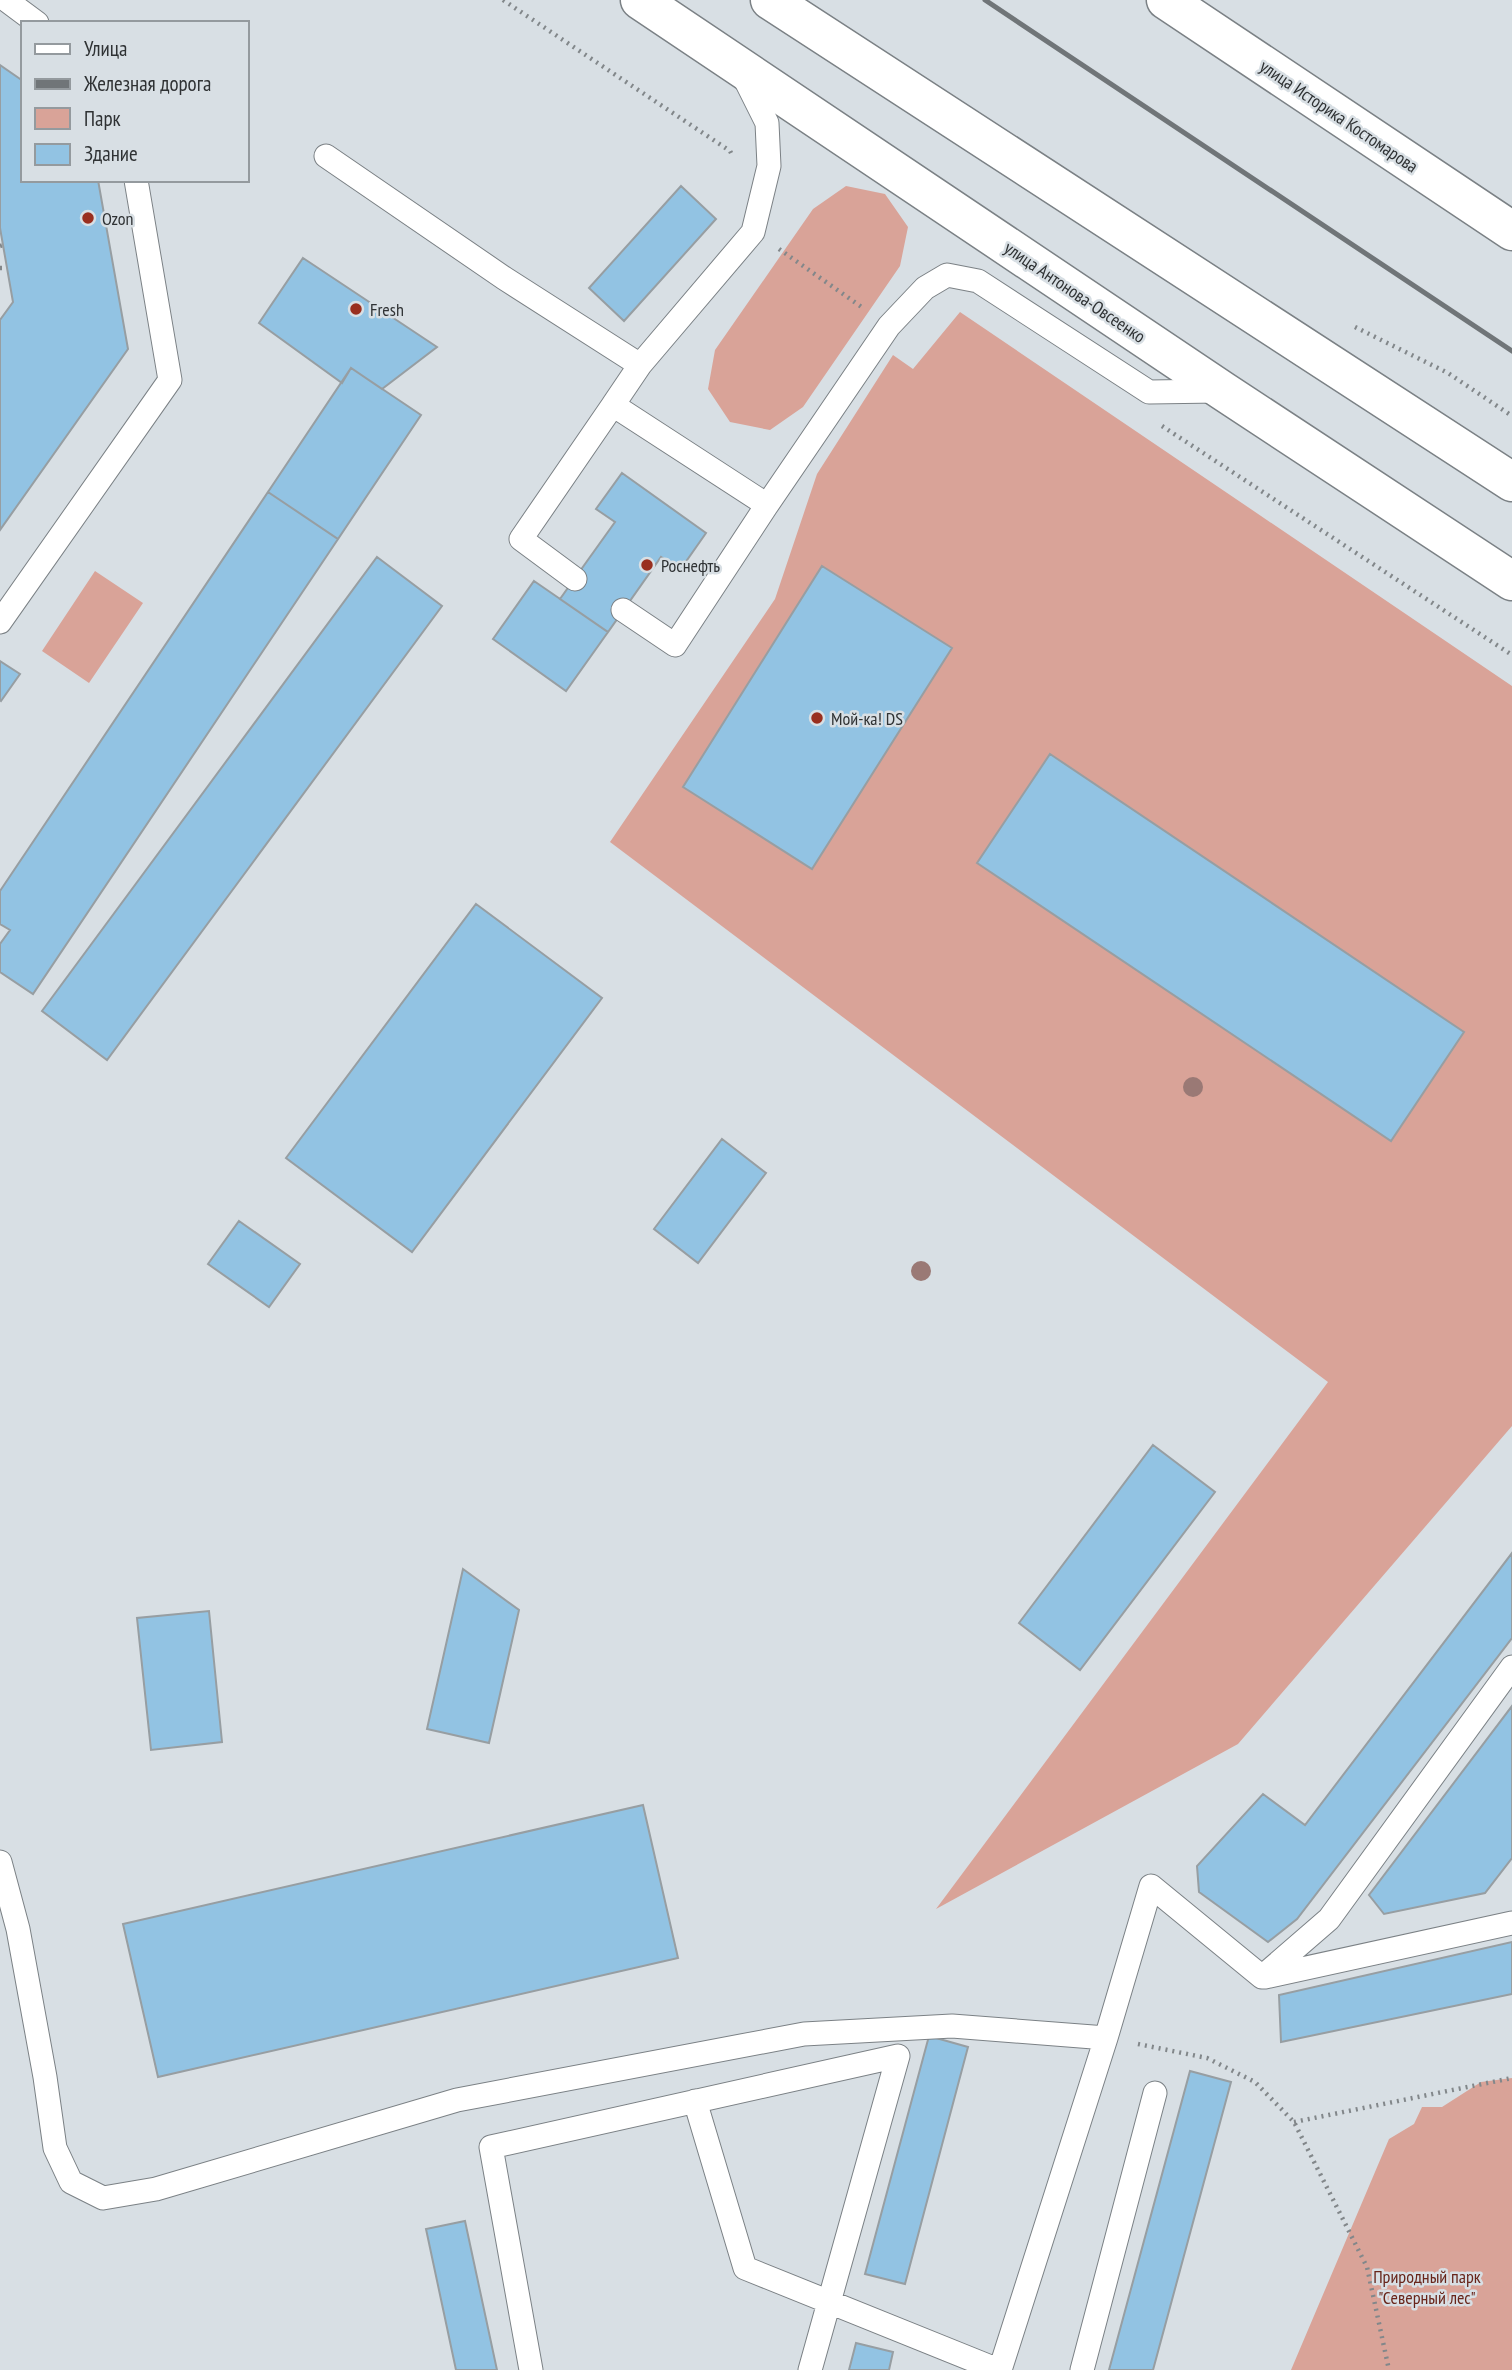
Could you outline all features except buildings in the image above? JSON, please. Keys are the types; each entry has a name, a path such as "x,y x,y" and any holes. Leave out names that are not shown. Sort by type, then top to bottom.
{"main road":[{"name":"улица Антонова-Овсеенко","path":"640,0 1223,391 1512,581"},
{"path":"770,0 1512,482"},
{"name":"улица Историка Костомарова","path":"1166,0 1512,231"}],"lane":[{"path":"6,0 34,21"},
{"path":"575,579 521,539 640,365 753,232 769,166 767,122 739,67"},
{"path":"326,156 504,278 640,365"},
{"path":"0,622 170,380 136,182"},
{"path":"622,610 675,645 889,326 925,288 947,275 978,281 1149,392 1223,391"},
{"path":"613,405 767,505"},
{"path":"1262,1977 1329,1919 1512,1667"},
{"path":"0,1862 18,1929 55,2148 71,2182 103,2198 156,2189 457,2101 804,2034 952,2026 1106,2038"},
{"path":"695,2101 745,2269 999,2370 1106,2038 1151,1886 1262,1977"},
{"path":"1262,1977 1504,1924 1512,1904"},
{"path":"531,2370 491,2147 898,2056 810,2368"},
{"path":"1082,2370 1155,2093"}],"path":[{"path":"503,0 730,150 736,162"},
{"path":"753,232 889,326"},
{"path":"0,268 7,268"},
{"path":"1161,426 1512,655"},
{"path":"1106,2038 1207,2058 1255,2082 1294,2122 1367,2267 1389,2370"},
{"path":"1294,2122 1512,2078"}],"green space":[{"path":"846,186 885,194 908,227 900,266 803,407 770,430 730,422 708,389 715,350 813,209"},
{"path":"960,312 1512,686 1512,1426 1238,1744 936,1909 1328,1382 610,842 775,599 817,474 893,355 913,369"},
{"path":"95,571 143,603 89,683 42,651"},
{"name":"Природный парк \"Северный лес\"","path":"1512,2078 1512,2370 1291,2370 1389,2139 1414,2124 1422,2107 1442,2107 1481,2082"}],"railway":[{"path":"985,0 1512,351"}],"place":[{"name":"Ozon","path":"88,218"},
{"name":"Fresh","path":"356,309"},
{"name":"Роснефть","path":"647,565"},
{"name":"Мой-ка! DS","path":"817,718"}]}
